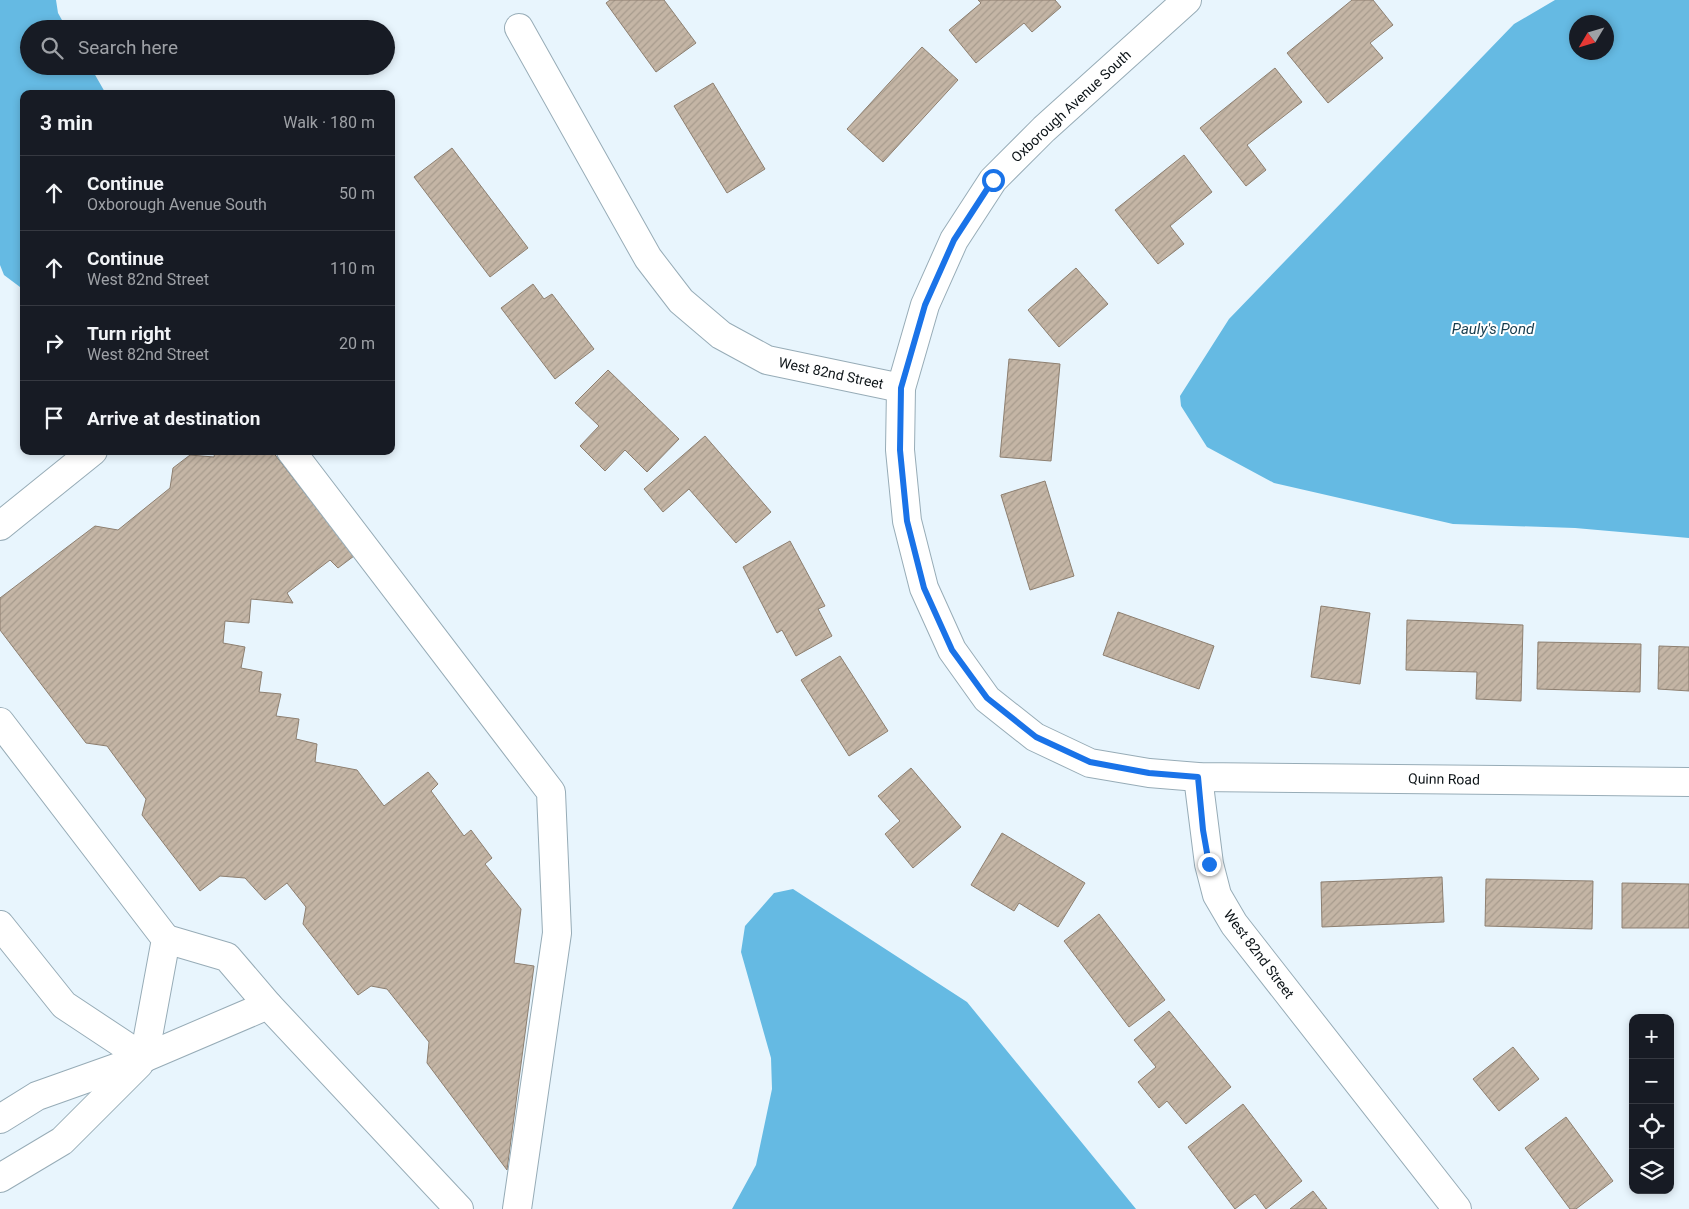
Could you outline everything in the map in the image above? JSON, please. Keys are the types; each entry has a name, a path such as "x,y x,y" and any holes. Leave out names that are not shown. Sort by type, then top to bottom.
{"street":[{"name":"Oxborough Avenue South","path":"901,388 925,305 954,240 993,180 1044,129 1187,0"},
{"name":"West 82nd Street","path":"519,28 648,258 681,301 721,335 767,360 901,388 900,450 907,521 924,588 952,650 987,698 1036,737 1090,762 1149,773 1198,777 1203,830 1209,864 1217,895 1234,924 1457,1209"},
{"path":"0,526 88,455"},
{"path":"294,455 551,792 557,933 517,1209"},
{"path":"0,722 166,940 227,957 268,1005 459,1209"},
{"name":"Quinn Road","path":"1198,777 1689,782"},
{"path":"0,926 64,1005 144,1058"},
{"path":"0,1178 62,1141 144,1058 166,940"},
{"path":"0,1119 38,1096 144,1058 268,1005"}],"water":[{"path":"0,0 56,0 58,13 62,20 20,20 20,75 95,75 104,90 20,90 20,287 4,275 0,265"},
{"name":"Pauly's Pond","path":"1555,0 1689,0 1689,538 1575,528 1453,524 1274,483 1207,447 1181,406 1180,396 1229,319 1514,24"},
{"path":"793,889 967,1002 1136,1209 732,1209 756,1165 772,1089 771,1058 741,952 745,926 774,893"}],"building":[{"path":"610,0 664,0 696,43 656,72 606,3"},
{"path":"978,0 1055,0 1061,7 1032,32 1024,23 976,63 949,30 981,3"},
{"path":"1352,0 1373,0 1393,25 1370,43 1383,58 1328,103 1287,53"},
{"path":"922,47 958,80 883,162 847,129"},
{"path":"1275,68 1302,102 1247,145 1266,170 1246,186 1200,128"},
{"path":"713,83 765,169 727,193 674,106"},
{"path":"452,148 528,248 490,277 414,177"},
{"path":"1184,155 1212,192 1170,226 1184,244 1158,264 1115,210"},
{"path":"1076,268 1108,304 1059,347 1028,310"},
{"path":"533,284 544,299 552,294 594,349 555,379 501,308"},
{"path":"1009,359 1060,364 1051,461 1000,457"},
{"path":"608,370 679,439 647,472 625,450 605,471 580,446 599,426 575,403"},
{"path":"705,436 771,512 736,543 689,489 663,512 644,489"},
{"path":"190,455 214,457 214,455 275,455 354,556 338,568 330,560 287,593 293,603 251,599 249,623 225,621 223,643 245,647 241,668 262,672 259,692 281,694 276,716 299,719 296,739 317,744 315,762 357,770 384,806 428,772 438,784 431,791 464,836 471,830 492,858 485,864 521,909 514,963 534,966 507,1170 427,1063 429,1042 387,989 371,986 358,995 303,924 306,907 287,883 265,900 245,878 220,876 200,891 142,815 146,799 107,746 86,743 0,630 0,598 95,526 118,530 170,488 173,468"},
{"path":"1045,481 1074,576 1030,590 1001,495"},
{"path":"790,541 825,606 818,609 832,636 796,656 782,630 777,633 743,567"},
{"path":"1321,606 1370,613 1360,684 1311,677"},
{"path":"1118,612 1214,646 1199,689 1103,655"},
{"path":"1407,620 1523,625 1521,701 1476,699 1477,672 1406,670"},
{"path":"1538,642 1641,644 1640,692 1537,689"},
{"path":"1659,646 1689,647 1689,691 1658,689"},
{"path":"840,656 888,731 849,756 801,680"},
{"path":"911,768 961,827 913,868 885,834 900,821 878,796"},
{"path":"1002,833 1085,883 1058,927 1019,903 1014,911 971,885"},
{"path":"1442,877 1444,922 1322,927 1321,882"},
{"path":"1486,879 1593,881 1592,929 1485,926"},
{"path":"1622,883 1689,884 1689,928 1622,928"},
{"path":"1099,914 1165,1000 1129,1027 1064,941"},
{"path":"1169,1011 1231,1087 1186,1124 1167,1101 1159,1108 1138,1082 1156,1067 1134,1040"},
{"path":"1513,1047 1539,1079 1499,1111 1473,1079"},
{"path":"1243,1104 1302,1181 1266,1209 1255,1194 1235,1209 1188,1147"},
{"path":"1566,1117 1613,1181 1576,1209 1570,1209 1525,1148"},
{"path":"1313,1191 1327,1209 1290,1209"}],"route":[{"path":"993,180 954,240 925,305 901,388 900,450 907,521 924,588 952,650 987,698 1036,737 1090,762 1149,773 1198,777 1203,830 1209,864"}]}
